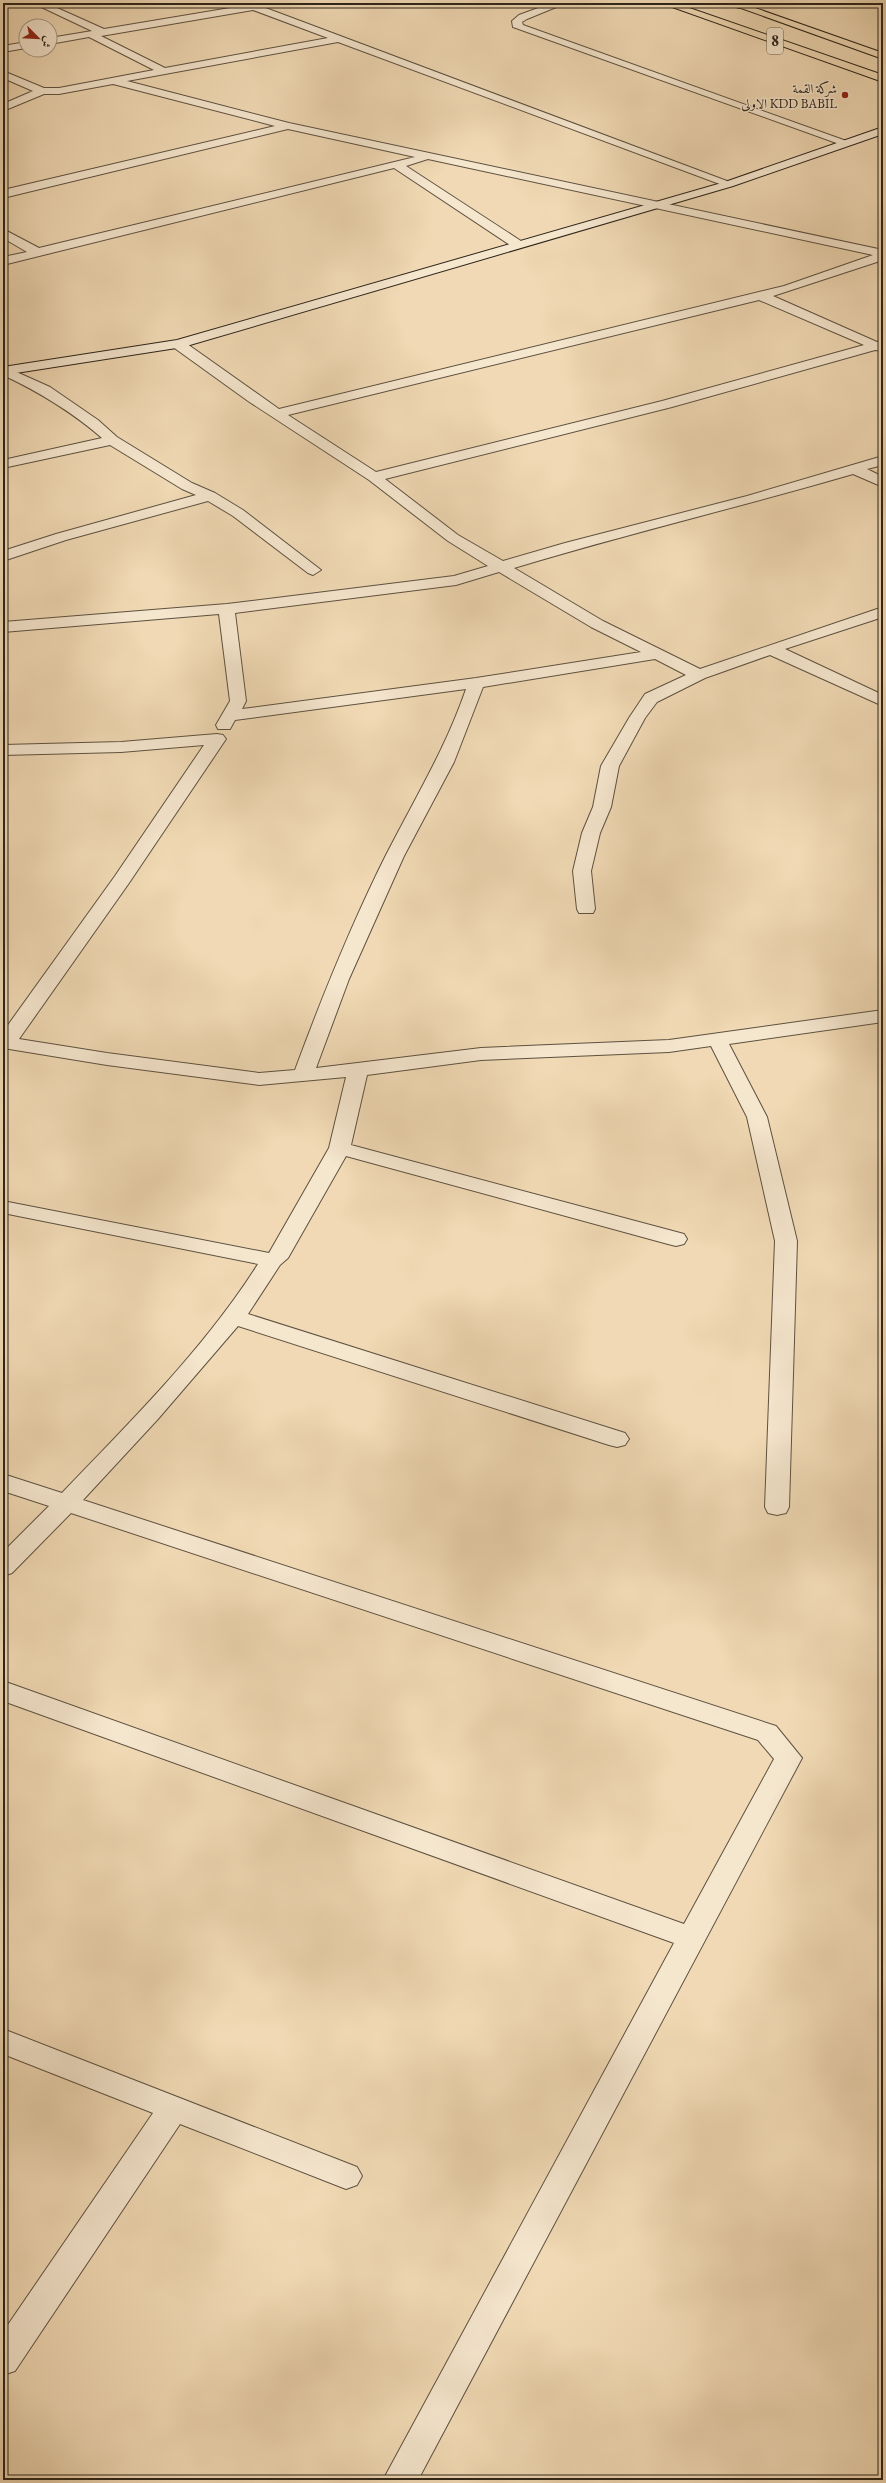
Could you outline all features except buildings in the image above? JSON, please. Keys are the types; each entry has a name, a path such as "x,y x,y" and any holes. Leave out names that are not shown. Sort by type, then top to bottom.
{"highway":[{"name":"8","path":"666,3 883,79"},
{"path":"673,3 686,3"},
{"name":"8","path":"736,5 883,56"},
{"path":"736,27 734,24 736,20 744,18 777,20"}],"street":[{"path":"38,3 102,32"},
{"path":"58,40 248,5 274,3"},
{"path":"561,3 523,16 517,21 518,27 846,143"},
{"path":"736,5 760,3"},
{"path":"248,5 729,184"},
{"path":"90,34 164,71"},
{"path":"3,108 42,91 80,89 164,71 337,39"},
{"path":"3,49 18,46"},
{"path":"3,74 42,91"},
{"path":"117,82 288,126 883,255"},
{"path":"3,194 288,126"},
{"path":"4,371 178,344 517,244 729,184 883,130"},
{"path":"3,261 427,157"},
{"path":"397,165 517,244"},
{"path":"3,233 38,253"},
{"path":"278,413 788,289 883,255"},
{"path":"761,296 881,346"},
{"path":"178,344 374,477 453,538 499,567 598,624 699,675"},
{"path":"374,477 660,406 881,346"},
{"path":"4,371 45,390 93,423 112,440 186,486 210,496 238,513 313,570"},
{"path":"3,464 112,440"},
{"path":"3,627 227,609 456,580 752,499 883,460"},
{"path":"855,469 883,483"},
{"path":"3,556 61,537 210,496"},
{"path":"227,609 227,626 238,701 216,739 122,879 5,1042 107,1059 259,1079 358,1070 481,1054 669,1046 883,1016"},
{"path":"586,909 582,871 591,833 606,794 610,766 637,718 651,698 699,675 883,612"},
{"path":"773,650 883,701"},
{"path":"229,716 476,683 660,654"},
{"path":"303,1075 339,979 395,856 445,762 452,740 468,707 476,683"},
{"path":"3,750 121,747 216,739"},
{"path":"718,1039 757,1117 786,1241 777,1507"},
{"path":"3,1207 272,1260 278,1258 340,1148 358,1070"},
{"path":"340,1148 676,1239"},
{"path":"3,1567 67,1503 234,1316 272,1260"},
{"path":"234,1316 617,1439"},
{"path":"3,1482 767,1733 788,1758 400,2480"},
{"path":"3,1691 692,1938"},
{"path":"3,2041 346,2176"},
{"path":"3,2360 173,2109"}],"place":[{"name":"شركة القمة الاولى KDD BABIL","path":"845,95"}]}
